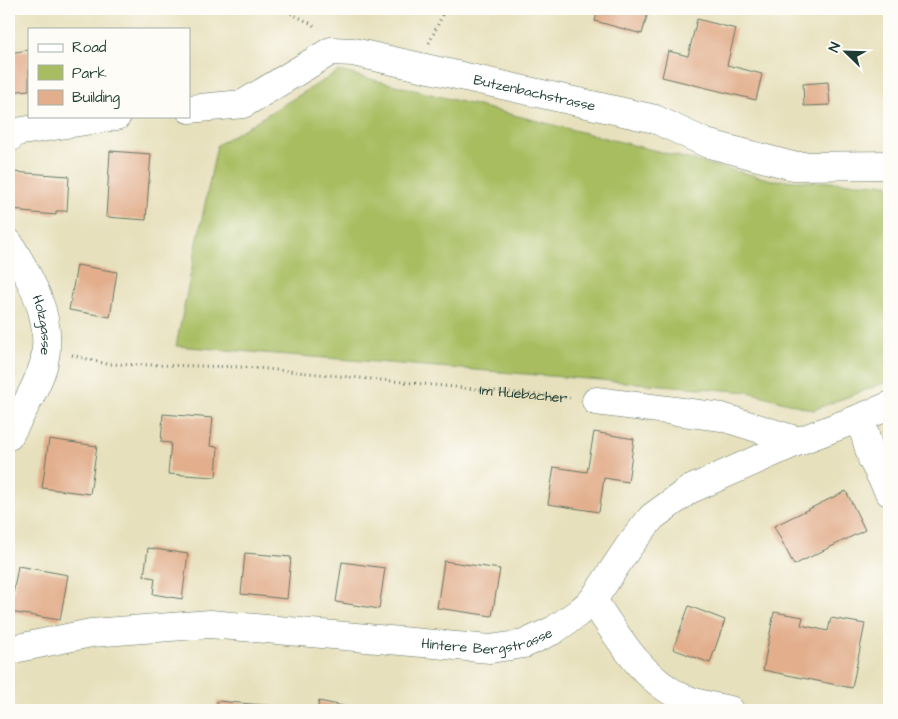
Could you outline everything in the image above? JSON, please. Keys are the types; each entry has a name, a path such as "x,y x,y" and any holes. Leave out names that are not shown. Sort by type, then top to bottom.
{"street":[{"name":"Butzenbachstrasse","path":"190,109 243,104 331,52 353,52 655,120 706,142 793,166 889,165"},
{"path":"9,138 16,132 104,118"},
{"name":"Holzgasse","path":"9,243 27,273 38,297 45,322 46,348 44,364 33,391 9,436"},
{"path":"596,400 722,417 799,441"},
{"name":"Hintere Bergstrasse","path":"9,650 91,633 210,624 490,648 524,644 554,630 593,600 629,546 652,517 689,490 799,441 889,406"},
{"path":"860,418 872,459 889,492"},
{"path":"593,600 635,660 656,681 682,697 708,706 730,710"}],"path":[{"path":"282,9 312,24 318,32"},
{"path":"427,46 442,16 443,9"},
{"name":"Im Huebacher","path":"46,348 107,364 245,367 596,400"}],"green space":[{"path":"339,71 772,180 889,184 889,381 813,410 749,392 176,346 217,145"}],"building":[{"path":"598,9 649,9 642,34 595,21"},
{"path":"697,19 736,29 727,65 762,74 756,100 662,77 668,51 688,56"},
{"path":"28,50 28,90 9,92 9,53"},
{"path":"828,82 830,105 804,106 803,84"},
{"path":"110,151 151,154 146,220 106,217"},
{"path":"12,172 69,176 67,211 56,211 56,215 9,209"},
{"path":"77,265 117,272 110,317 69,310"},
{"path":"163,414 213,418 210,446 218,447 216,477 168,474 171,443 161,442"},
{"path":"594,432 634,439 628,482 604,478 599,512 548,504 554,467 587,472"},
{"path":"49,439 97,446 90,494 42,488"},
{"path":"846,491 865,530 794,565 774,526"},
{"path":"148,548 188,554 182,599 153,594 155,578 144,576"},
{"path":"245,553 291,557 287,599 241,594"},
{"path":"444,561 500,569 492,616 437,608"},
{"path":"342,562 385,568 379,609 336,602"},
{"path":"18,566 68,575 60,620 10,612"},
{"path":"689,606 725,620 710,663 673,649"},
{"path":"774,612 803,617 801,625 828,631 831,618 865,624 852,688 763,670"},
{"path":"217,701 274,706 274,710 216,710"},
{"path":"319,701 358,709 358,710 317,710"}]}
